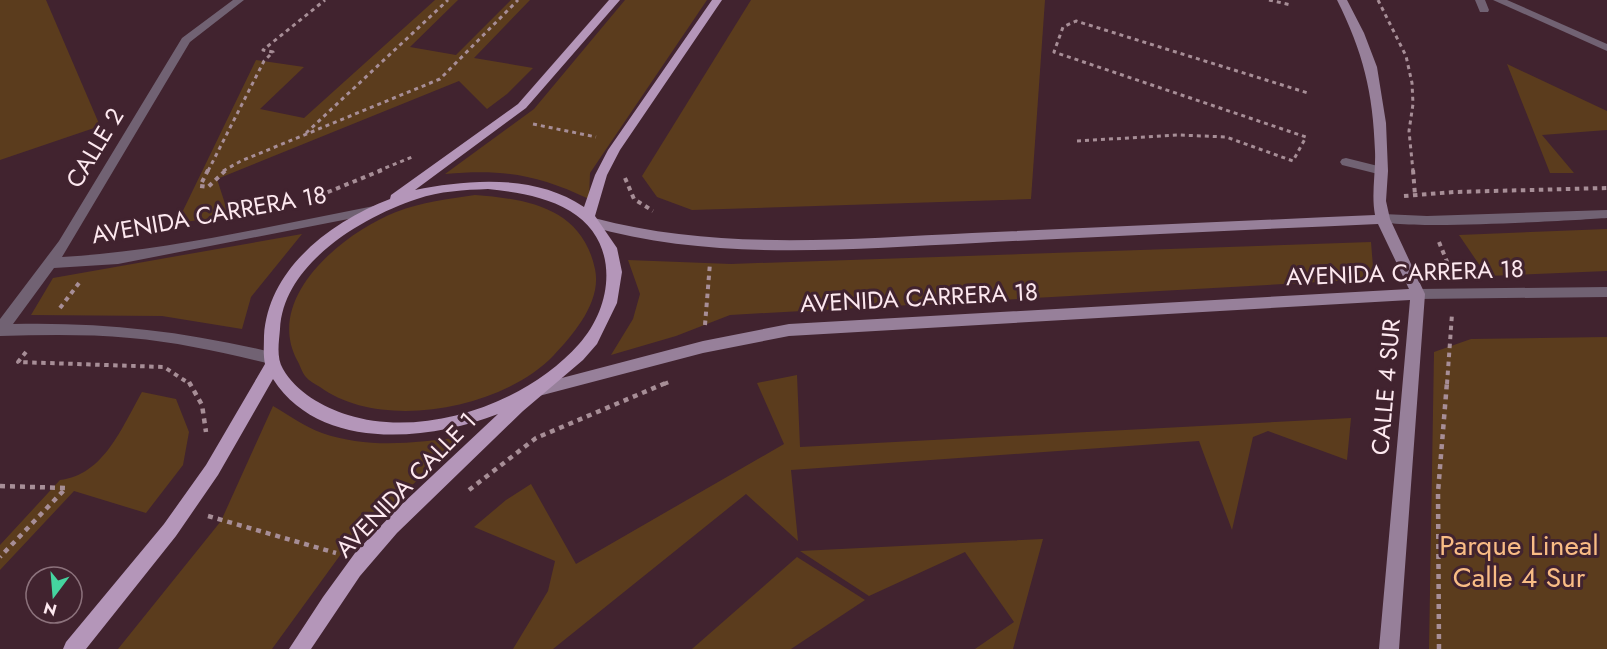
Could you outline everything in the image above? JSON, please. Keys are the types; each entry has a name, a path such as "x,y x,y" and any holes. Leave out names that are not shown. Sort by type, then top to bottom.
{"main road":[{"path":"73,649 185,508 212,470 272,361 270,325 282,291 305,259 336,232 379,208 522,106 615,0"},
{"path":"535,391 571,363 595,334 610,305 615,277 611,251 591,220 601,175 620,141 717,0"},
{"name":"CALLE 4 SUR","path":"1342,0 1359,33 1371,66 1380,123 1382,171 1379,201 1383,219 1418,294 1389,649"},
{"name":"AVENIDA CARRERA 18","path":"379,208 430,191 476,185 519,187 558,198 591,220 640,235 711,244 825,245 1383,219"},
{"name":"AVENIDA CARRERA 18","path":"272,361 291,393 322,415 366,428 416,429 469,419 503,407 535,391 704,347 789,330 1418,294"},
{"name":"AVENIDA CALLE 1","path":"299,649 361,560 424,496 535,391"}],"street":[{"name":"CALLE 2","path":"0,330 51,263 186,40 239,0"},
{"path":"1498,0 1607,48"},
{"path":"1346,162 1382,171"},
{"name":"AVENIDA CARRERA 18","path":"51,263 95,260 178,249 379,208"},
{"name":"AVENIDA CARRERA 18","path":"1383,219 1427,221 1607,214"},
{"name":"AVENIDA CARRERA 18","path":"1418,294 1607,292"},
{"path":"0,330 43,329 147,334 210,344 272,361"}],"path":[{"path":"325,0 263,50 273,52 264,61 200,186 208,187 220,173 241,161 440,79 518,0"},
{"path":"304,135 447,0"},
{"path":"1269,0 1291,5"},
{"path":"1077,141 1178,135 1226,137 1293,161 1306,137 1054,52 1063,27 1076,21 1308,93"},
{"path":"506,119 620,141"},
{"path":"310,199 332,192 422,152"},
{"path":"95,260 18,362 164,367 190,383 202,405 206,434 203,443"},
{"path":"0,486 66,488 0,557"},
{"path":"185,508 221,521 361,560"}],"green space":[{"path":"0,0 46,0 100,126 0,160"},
{"path":"435,0 458,0 410,47 456,55 511,0 530,0 474,58 533,68 507,94 487,109 459,81 217,179 229,216 177,223 256,60 304,67 260,109 304,118"},
{"path":"625,0 707,0 590,173 589,199 552,184 518,175 484,172 445,174 534,109"},
{"path":"751,0 1045,0 1031,199 692,210 657,197 642,176"},
{"path":"1507,64 1607,111 1607,130 1542,135 1574,173 1550,173"},
{"path":"475,195 533,204 550,211 565,220 578,232 588,248 595,269 594,293 585,316 562,347 532,374 504,389 474,401 441,408 407,411 375,409 345,401 308,379 297,360 290,336 291,313 300,291 314,270 354,235 396,212 425,203"},
{"path":"1607,229 1607,271 1487,276 1459,235"},
{"path":"302,234 251,297 242,329 162,316 31,315 53,278"},
{"path":"1371,242 1374,279 730,315 676,336 611,355 633,319 640,294 628,260 731,264"},
{"name":"Parque Lineal Calle 4 Sur","path":"1607,337 1607,649 1429,649 1434,352 1471,339"},
{"path":"797,375 800,447 1351,418 1347,460 1268,431 1253,437 1232,530 1199,441 791,470 798,541 746,494 553,649 513,649 548,591 555,561 474,527 506,500 531,484 576,564 784,444 757,383"},
{"path":"142,392 176,399 189,432 183,465 146,513 74,491 0,570 0,545 60,480 89,469 100,459 119,434"},
{"path":"273,406 322,433 357,441 409,443 462,437 341,554 272,649 118,649 221,521"},
{"path":"1043,539 1013,649 975,649 1014,622 965,552 869,596 800,551"},
{"path":"797,557 865,600 791,649 692,649"}]}
